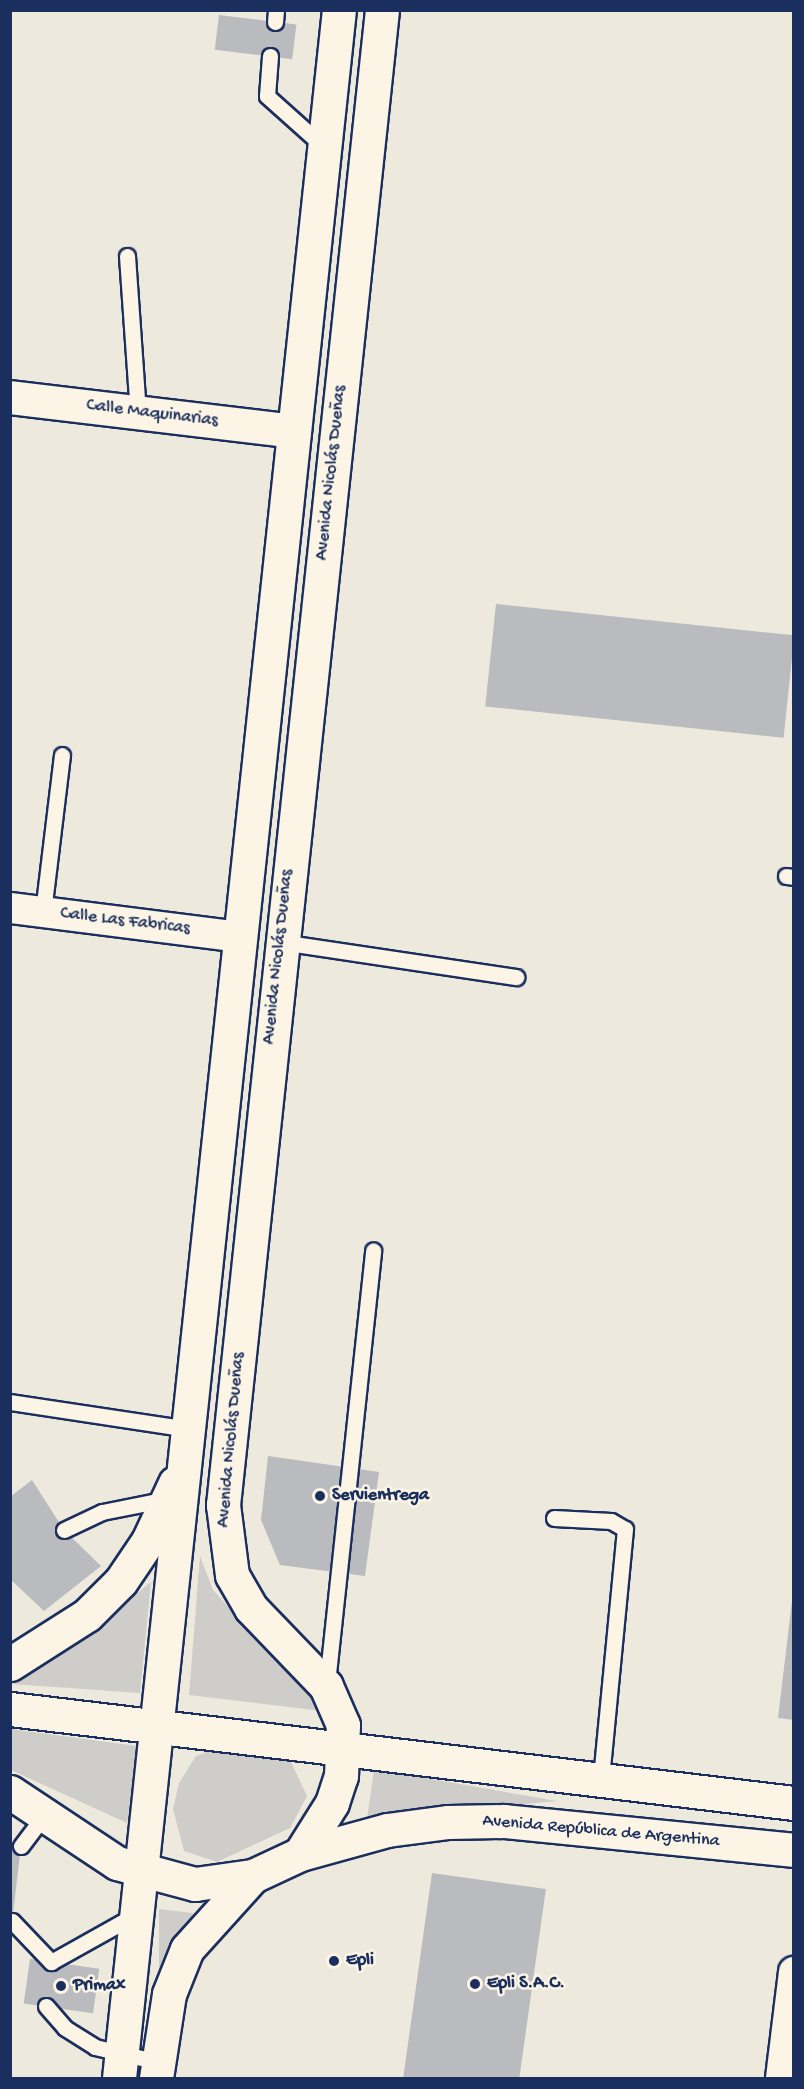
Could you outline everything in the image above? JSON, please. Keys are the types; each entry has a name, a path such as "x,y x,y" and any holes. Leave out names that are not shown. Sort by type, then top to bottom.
{"main road":[{"path":"121,2068 160,1727 187,1436 339,10"},
{"name":"Avenida Nicolás Dueñas","path":"300,1854 332,1803 344,1749 343,1725 326,1686 251,1608 232,1575 224,1546 223,1505 281,942 382,10"},
{"path":"324,160 365,178"},
{"name":"Calle Maquinarias","path":"10,397 294,431"},
{"path":"10,1664 87,1615 120,1581 170,1499 187,1436"},
{"path":"10,1709 794,1803"},
{"name":"Avenida República de Argentina","path":"10,1792 46,1813 109,1858 142,1874 195,1884 252,1876 300,1854 404,1827 504,1821 794,1850"},
{"path":"157,2070 169,1994 187,1949 252,1876"}],"street":[{"name":"Calle Las Fabricas","path":"10,908 240,937"},
{"path":"782,2079 794,1972"}],"lane":[{"path":"270,56 267,96 324,160"},
{"path":"127,255 138,412"},
{"path":"43,912 62,755"},
{"path":"281,942 516,977"},
{"path":"326,1686 373,1250"},
{"path":"10,1402 187,1436"},
{"path":"64,1530 102,1512 170,1499"},
{"path":"554,1518 611,1521 625,1530 601,1780"},
{"path":"21,1846 46,1813"},
{"path":"12,1921 51,1962 138,1913"},
{"path":"10,1944 23,1934"},
{"path":"46,2006 65,2028 121,2068 157,2070"}],"shaded area":[{"path":"200,1556 213,1590 322,1711 189,1695"},
{"path":"151,1582 140,1693 11,1684 10,1672 69,1648"},
{"path":"11,1729 137,1746 127,1823 11,1770"},
{"path":"225,1745 289,1758 307,1796 290,1828 217,1862 184,1851 173,1809 179,1783 196,1756"},
{"path":"374,1769 557,1801 367,1819"},
{"path":"159,1909 193,1913 159,1988"}],"building":[{"path":"219,15 296,25 292,59 215,50"},
{"path":"496,604 794,635 784,738 485,706"},
{"name":"Servientrega","path":"268,1456 379,1472 365,1576 280,1565 261,1520"},
{"path":"32,1480 64,1530 101,1566 44,1611 10,1579 10,1497"},
{"path":"794,1584 794,1720 778,1718"},
{"path":"10,1844 21,1846 12,1922 10,1922"},
{"name":"Epli S.A.C.","path":"432,1873 546,1889 519,2078 403,2078"},
{"name":"Primax","path":"30,1959 99,1969 93,2013 24,2004"}],"place":[{"name":"Servientrega","path":"320,1496"},
{"name":"Epli","path":"334,1961"},
{"name":"Epli S.A.C.","path":"475,1984"},
{"name":"Primax","path":"61,1986"}]}
